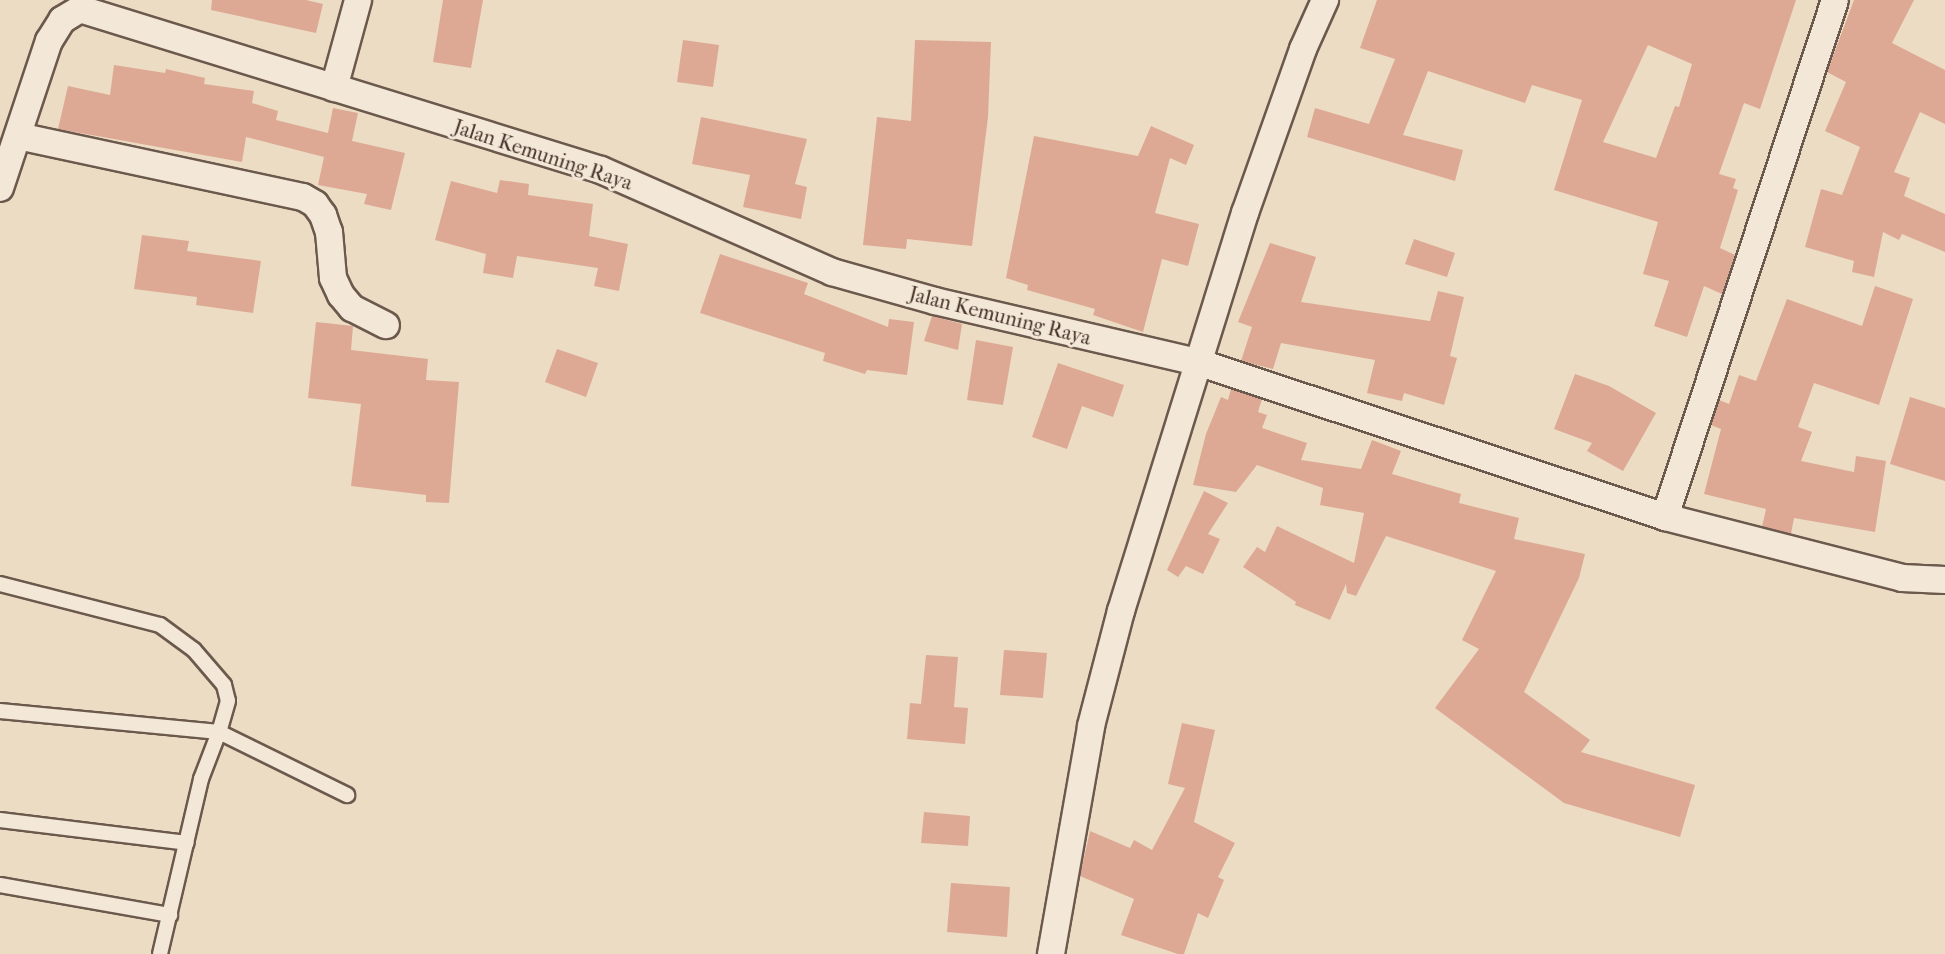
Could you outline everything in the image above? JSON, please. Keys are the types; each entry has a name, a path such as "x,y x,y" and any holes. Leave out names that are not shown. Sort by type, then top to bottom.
{"street":[{"path":"334,88 358,0"},
{"path":"1051,954 1091,726 1121,611 1197,362 1249,202 1303,50 1325,0"},
{"path":"1665,517 1835,0"},
{"name":"Jalan Kemuning Raya","path":"0,188 49,41 62,20 82,4 334,88 601,170 832,272 935,301 1197,362 1665,517 1902,578 1945,580"},
{"path":"18,136 303,197 324,215 329,232 333,278 341,295 352,308 386,325"}],"lane":[{"path":"0,584 127,614 180,637 227,693 219,732 201,780 160,954"},
{"path":"0,711 219,732 347,795"},
{"path":"0,820 187,843"},
{"path":"0,885 170,915"}],"building":[{"path":"212,0 306,0 323,4 316,33 211,10"},
{"path":"443,0 483,0 471,68 433,62"},
{"path":"1377,0 1796,0 1760,109 1744,103 1719,174 1736,179 1733,188 1738,190 1720,248 1735,255 1722,294 1704,286 1687,337 1654,326 1669,281 1643,274 1658,222 1554,190 1582,100 1532,85 1525,103 1428,71 1403,135 1463,150 1455,181 1307,137 1315,108 1369,124 1395,59 1360,48","holes":["1648,45 1692,64 1679,107 1675,106 1656,158 1603,142"]},
{"path":"1854,0 1914,0 1892,43 1945,70 1945,124 1920,112 1894,172 1910,178 1904,196 1945,214 1945,252 1902,234 1899,240 1883,232 1874,277 1852,272 1854,261 1805,247 1821,189 1842,195 1860,147 1825,131 1846,82 1827,72"},
{"path":"683,40 719,45 713,87 677,82"},
{"path":"915,40 991,42 988,117 972,246 907,239 906,249 863,245 877,117 911,121"},
{"path":"114,65 165,73 166,69 205,78 204,84 254,91 252,103 278,111 276,120 328,133 333,108 358,113 352,141 405,153 391,210 364,204 367,194 318,185 324,157 246,137 242,162 58,129 68,86 110,95"},
{"path":"701,117 807,139 795,184 807,187 801,219 743,207 750,175 692,164"},
{"path":"1151,126 1194,145 1186,165 1170,158 1155,213 1199,224 1188,266 1162,259 1143,332 1093,315 1095,309 1027,290 1028,285 1006,278 1034,136 1138,156"},
{"path":"500,180 529,184 528,195 593,204 589,236 628,244 619,291 594,286 598,268 517,256 513,278 483,273 486,254 435,240 451,181 497,193"},
{"path":"142,235 189,241 187,251 261,261 253,313 196,305 197,297 134,289"},
{"path":"1414,239 1455,253 1447,277 1405,264"},
{"path":"1270,243 1316,257 1301,302 1430,321 1438,291 1464,297 1450,356 1457,358 1444,405 1404,393 1402,401 1367,393 1375,360 1281,343 1273,369 1241,361 1252,327 1238,322"},
{"path":"720,254 808,283 804,294 888,327 889,319 914,322 907,375 867,370 865,374 823,361 825,353 700,313"},
{"path":"1875,286 1913,299 1879,405 1814,383 1798,427 1812,432 1801,461 1854,472 1856,456 1886,461 1875,532 1794,518 1791,534 1762,527 1766,509 1704,494 1721,429 1711,425 1719,400 1729,404 1739,375 1756,381 1787,299 1862,326"},
{"path":"932,316 962,324 958,350 924,341"},
{"path":"316,322 353,326 351,350 428,359 426,380 459,382 449,503 426,502 426,495 351,486 361,404 308,398"},
{"path":"976,340 1013,347 1003,405 967,400"},
{"path":"557,349 598,363 586,397 545,382"},
{"path":"1058,363 1124,385 1113,417 1082,406 1067,449 1032,437"},
{"path":"1575,374 1609,386 1656,413 1623,471 1587,451 1592,443 1554,429"},
{"path":"1231,389 1262,399 1258,412 1267,415 1262,428 1307,443 1301,460 1361,469 1372,440 1401,451 1392,474 1461,494 1459,503 1519,518 1514,539 1585,554 1579,578 1524,692 1590,740 1581,752 1695,785 1680,837 1564,803 1435,708 1479,649 1462,640 1496,571 1386,536 1356,596 1347,593 1346,584 1330,620 1295,605 1296,602 1243,567 1257,547 1265,552 1277,526 1354,563 1364,513 1320,505 1323,488 1257,465 1236,492 1193,485 1206,434 1221,397 1228,400"},
{"path":"1910,397 1945,408 1945,481 1890,464"},
{"path":"1204,491 1228,503 1208,534 1220,539 1203,574 1186,566 1178,577 1167,570"},
{"path":"1004,650 1047,653 1043,698 1000,695"},
{"path":"926,655 958,657 954,707 968,708 965,744 907,739 910,703 921,704"},
{"path":"1182,723 1215,730 1194,822 1235,843 1218,877 1224,880 1208,918 1198,913 1184,954 1178,954 1121,935 1134,899 1080,876 1090,831 1130,848 1134,840 1152,850 1185,788 1168,784"},
{"path":"924,812 970,816 968,846 921,843"},
{"path":"951,883 1010,887 1007,937 947,932"}]}
